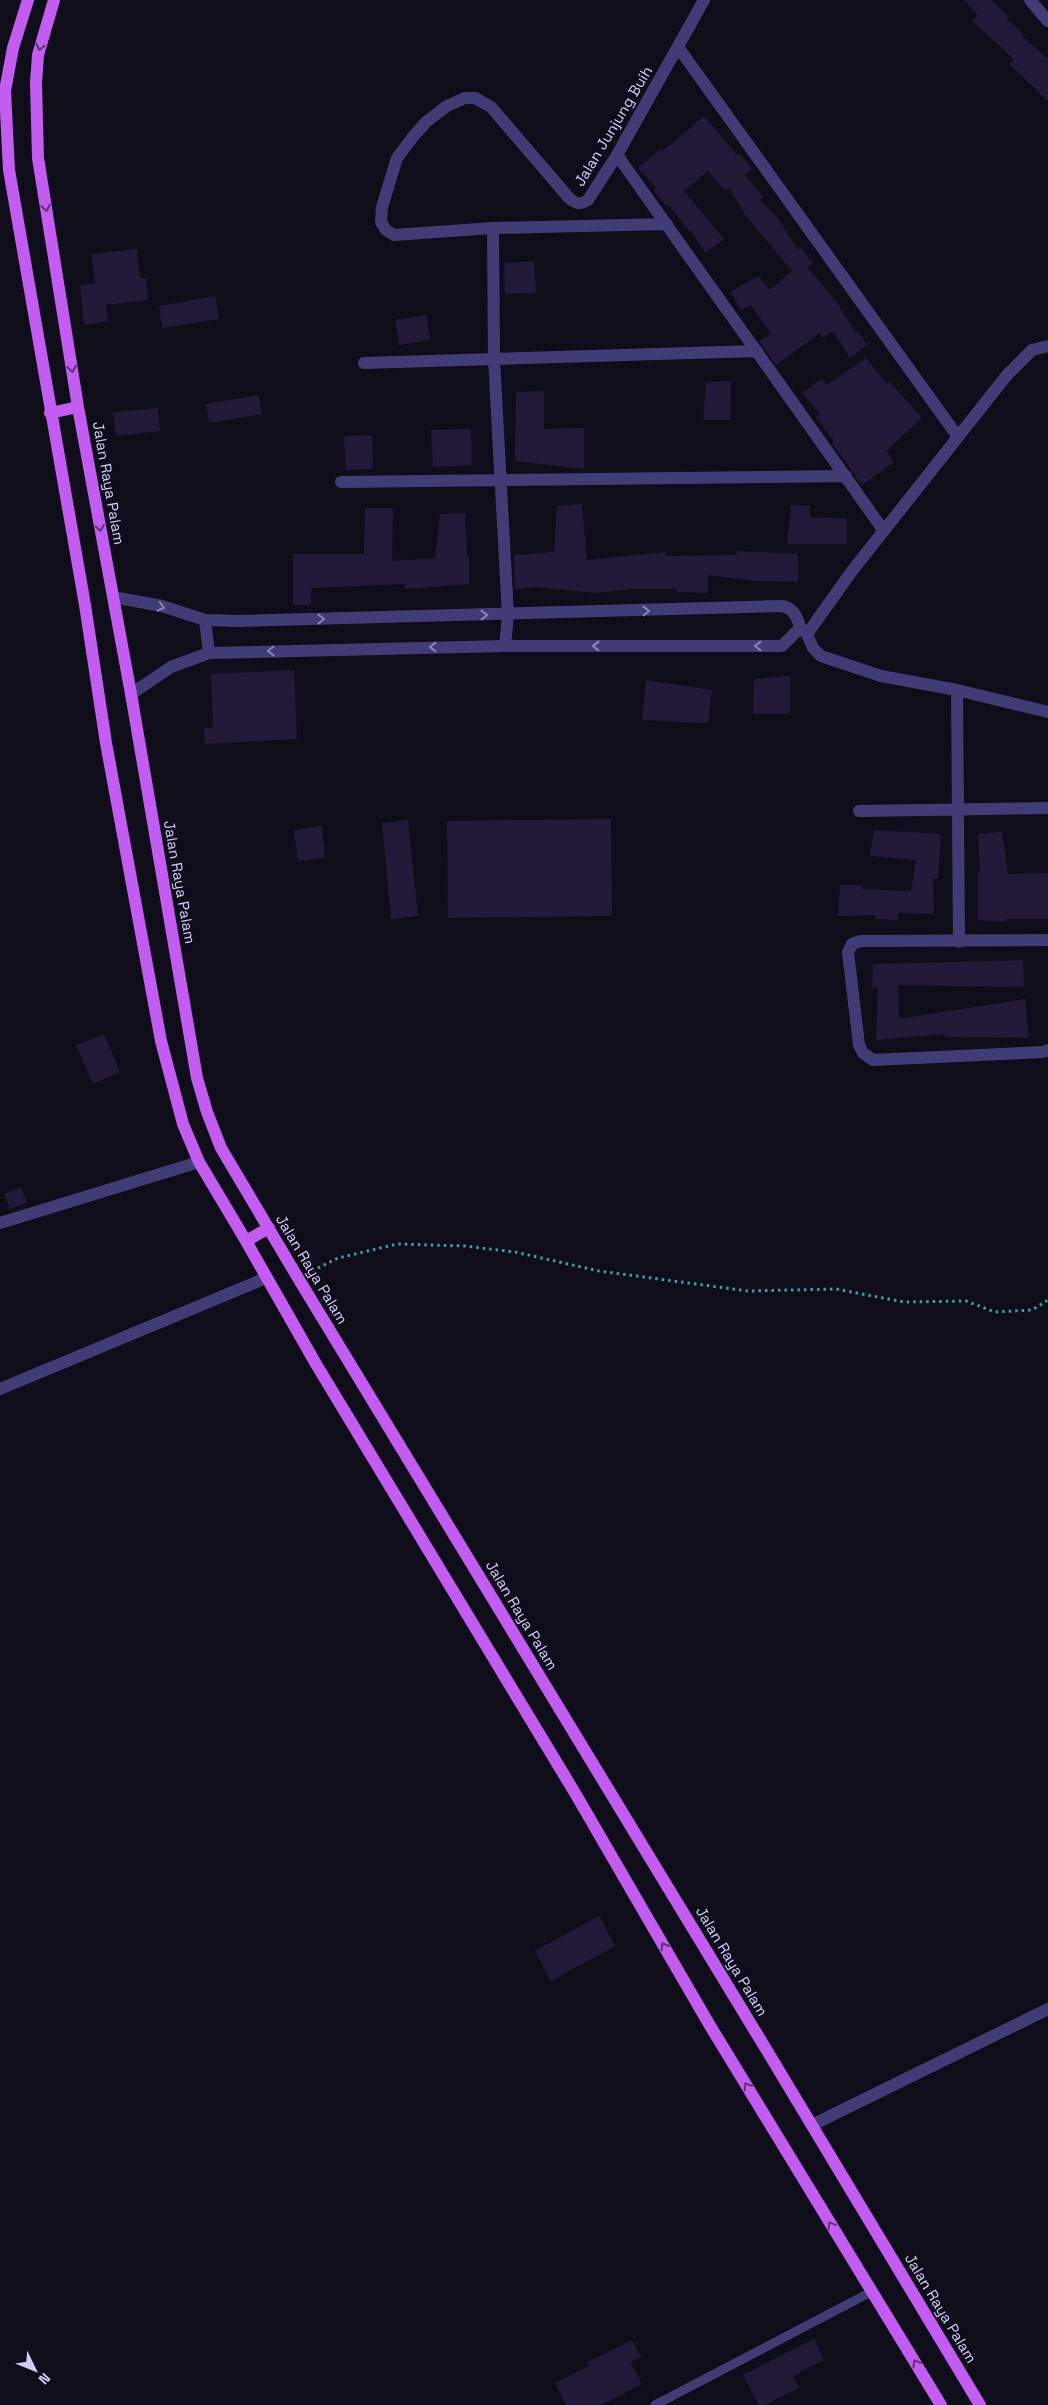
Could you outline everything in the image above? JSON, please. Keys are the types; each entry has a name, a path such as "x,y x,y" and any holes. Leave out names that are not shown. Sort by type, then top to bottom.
{"main road":[{"path":"28,0 8,70 6,117 9,170 85,605 106,743 161,1041 183,1124 199,1162 246,1240 266,1278 575,1793 709,2024 941,2405"},
{"name":"Jalan Raya Palam","path":"54,0 38,55 36,82 38,158 78,407 131,694 197,1078 221,1148 980,2405"},
{"path":"50,413 78,407"},
{"path":"246,1240 269,1228"}],"street":[{"name":"Jalan Junjung Buih","path":"493,228 394,235 386,230 381,222 382,207 397,158 426,122 447,106 466,98 475,98 491,107 555,184 575,203 582,204 593,194 618,155 704,0"},
{"path":"1030,0 1048,21"},
{"path":"678,46 958,437"},
{"path":"618,155 884,531"},
{"path":"572,226 582,204"},
{"path":"505,646 508,615 499,480 494,359 493,228 667,224"},
{"path":"131,694 171,667 209,653 505,646 782,646 803,631 1024,356 1032,350 1048,346"},
{"path":"364,363 757,351"},
{"path":"341,482 846,476"},
{"path":"113,597 162,606 205,620 508,615 782,606 792,611 798,618 808,641 821,656 881,676 957,690 1048,712"},
{"path":"205,620 209,653"},
{"path":"957,690 959,942"},
{"path":"859,811 1048,808"},
{"path":"1048,940 959,942 861,941 852,944 848,952 859,1045 863,1054 873,1060 1043,1052 1048,1050"},
{"path":"0,1223 199,1162"},
{"path":"0,1389 266,1278"},
{"path":"812,2125 1048,2009"}],"lane":[{"path":"655,2405 871,2292"}],"path":[{"path":"298,1278 338,1258 397,1244 465,1246 515,1252 599,1271 748,1291 836,1289 904,1302 966,1301 995,1312 1032,1310 1048,1300"}],"building":[{"path":"964,0 991,0 1009,17 1007,19 1023,34 1022,36 1048,59 1048,101 1009,64 1014,59 972,21 978,15"},
{"path":"704,116 737,155 739,153 752,169 745,175 763,197 760,200 777,217 798,250 802,248 813,264 808,268 835,300 856,333 858,331 867,345 850,358 833,331 823,338 820,333 776,365 759,341 771,334 751,305 741,310 730,292 758,276 770,290 792,271 746,216 729,188 725,191 708,171 684,191 724,239 705,253 691,231 669,205 667,206 653,190 656,188 638,168 661,149 663,151"},
{"path":"137,249 140,278 146,278 148,300 106,305 108,321 84,325 80,285 95,284 91,254"},
{"path":"534,261 536,293 505,294 504,263"},
{"path":"215,296 219,319 162,328 159,306"},
{"path":"426,315 430,340 399,345 395,320"},
{"path":"866,358 886,383 889,381 922,418 886,451 894,462 862,485 816,417 820,414 802,393 821,379 827,385"},
{"path":"731,381 730,420 703,420 706,382"},
{"path":"544,391 544,429 584,428 584,469 515,461 516,392"},
{"path":"259,395 262,414 209,423 206,404"},
{"path":"158,408 160,431 116,436 113,412"},
{"path":"471,429 472,465 433,467 431,430"},
{"path":"372,435 373,469 346,470 344,436"},
{"path":"582,504 587,560 666,552 666,556 736,555 737,551 798,554 798,582 754,581 708,575 708,593 676,592 677,589 632,589 596,593 536,587 515,589 514,555 554,552 557,506"},
{"path":"791,505 810,506 810,517 847,519 847,544 787,544"},
{"path":"365,508 393,508 392,561 435,558 440,514 465,513 467,557 469,556 469,584 405,589 405,584 311,588 311,605 293,605 293,554 364,554"},
{"path":"294,670 297,739 205,744 204,728 213,727 211,674"},
{"path":"790,676 790,714 753,714 754,679"},
{"path":"646,680 712,690 708,723 642,720"},
{"path":"611,819 612,916 448,918 447,821"},
{"path":"408,820 418,916 391,919 382,823"},
{"path":"322,826 325,858 298,861 294,830"},
{"path":"874,830 941,834 938,879 933,879 934,914 898,913 898,920 875,919 875,915 838,916 840,885 862,885 862,889 911,891 916,860 870,856"},
{"path":"1002,832 1008,874 1048,873 1048,919 1007,919 1007,922 978,920 978,871 980,871 978,834"},
{"path":"1023,960 1024,987 898,985 899,1019 1025,999 1029,1038 945,1037 945,1034 876,1040 878,987 872,988 873,964"},
{"path":"104,1034 120,1072 93,1084 76,1045"},
{"path":"21,1187 27,1202 10,1209 4,1194"},
{"path":"599,1916 615,1946 551,1981 535,1951"},
{"path":"814,2339 824,2360 793,2376 799,2388 765,2405 759,2405 743,2375"},
{"path":"632,2340 641,2357 630,2362 642,2384 601,2405 566,2405 555,2383 590,2365 588,2362"}]}
